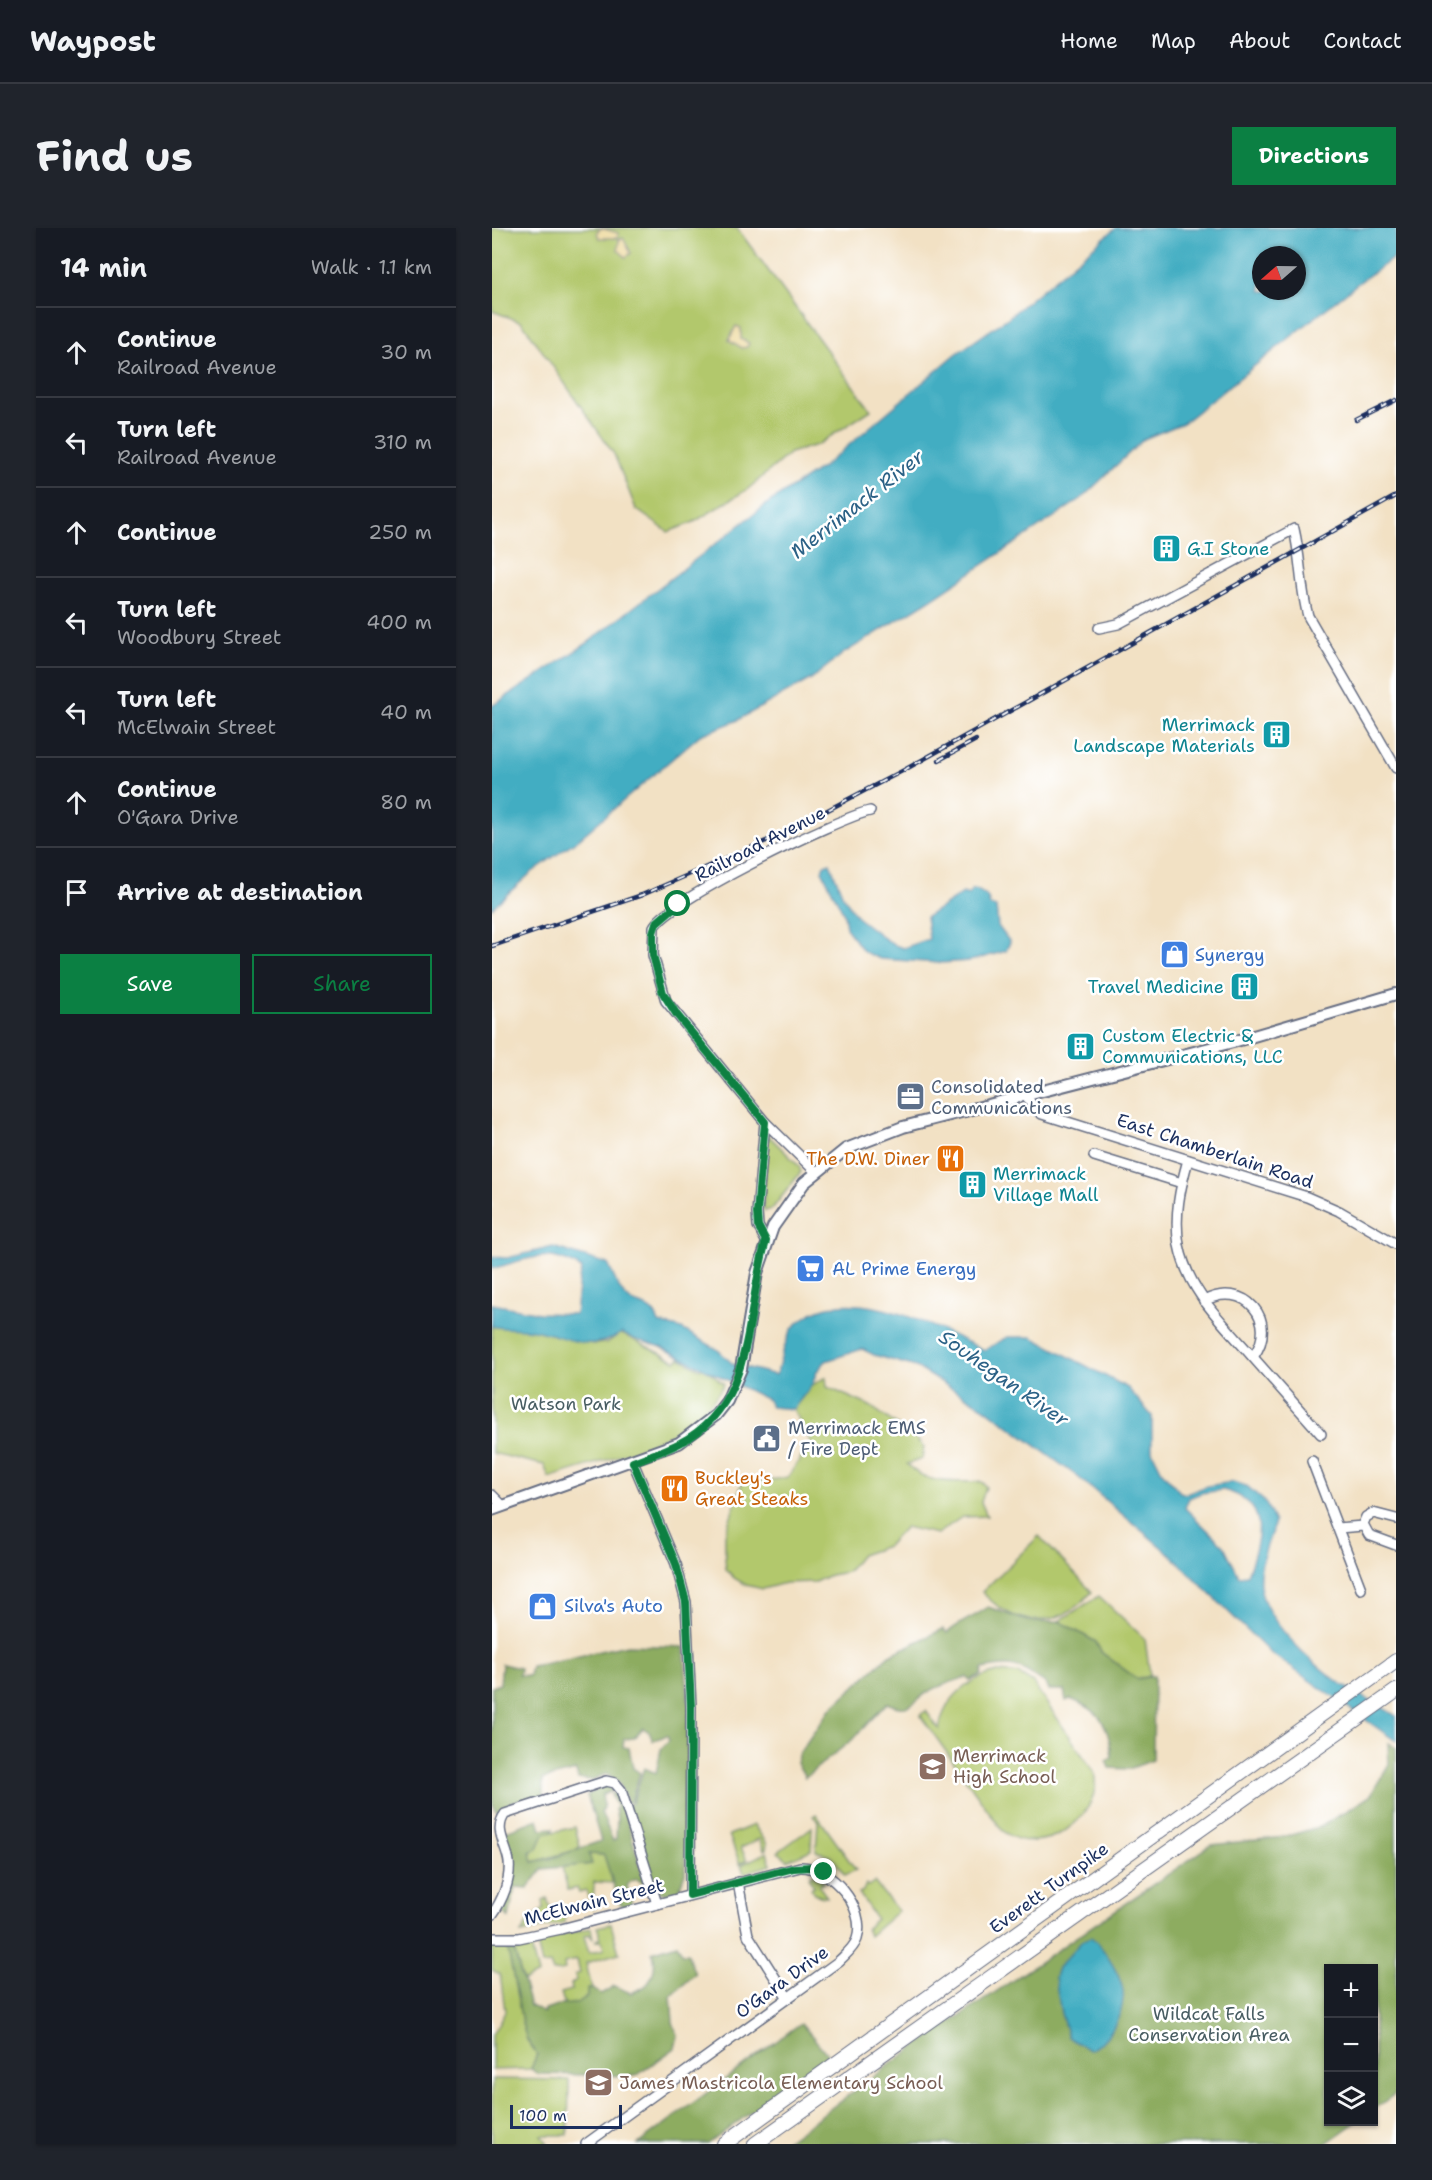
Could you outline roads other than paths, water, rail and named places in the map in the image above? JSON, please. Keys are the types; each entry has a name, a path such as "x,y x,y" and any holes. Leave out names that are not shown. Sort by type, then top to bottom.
{"highway":[{"name":"Everett Turnpike","path":"724,2144 1392,1664"},
{"path":"755,2144 1396,1691"}],"main road":[{"path":"492,1510 633,1462 690,1437 704,1427 727,1401 741,1369 757,1273 766,1241 792,1197 816,1172 846,1149 879,1135 1026,1094 1224,1045 1396,994"}],"street":[{"path":"1100,628 1118,624 1294,529 1300,554 1303,599 1308,616 1396,768"},
{"name":"Railroad Avenue","path":"816,1172 765,1122 666,1001 653,955 654,927 671,909 710,886 826,828 870,811"},
{"name":"East Chamberlain Road","path":"1026,1094 1032,1108 1042,1114 1323,1203 1396,1244"},
{"path":"765,1122 757,1213 758,1226 766,1241"},
{"path":"1094,1156 1182,1183"},
{"path":"1188,1160 1177,1212 1179,1247 1193,1284 1204,1301 1321,1434"},
{"path":"1204,1301 1216,1296 1232,1294 1253,1306 1263,1330 1260,1346 1253,1357"},
{"path":"1312,1461 1361,1589"},
{"path":"633,1462 676,1564 686,1602 691,1707 690,1895"},
{"path":"492,1495 503,1506"},
{"path":"1396,1518 1371,1514 1364,1520 1363,1526 1369,1535 1396,1545"},
{"path":"1338,1528 1363,1526"},
{"path":"492,1916 508,1881 509,1863 499,1830 500,1821 506,1814 606,1781 615,1783 621,1790 657,1904"},
{"name":"O'Gara Drive","path":"586,2144 840,1961 854,1945 858,1931 856,1915 836,1882 818,1869 794,1868 738,1882"},
{"path":"738,1882 748,1935 788,1998"},
{"name":"McElwain Street","path":"493,1935 546,1933 738,1882"}],"water":[{"name":"Merrimack River","path":"1116,228 1396,228 1396,256 1357,284 1183,423 1144,439 1081,499 930,600 844,653 811,679 736,721 700,735 580,838 531,873 492,908 492,706 586,644 771,501 823,467 956,354 1009,317"},
{"path":"830,863 843,896 858,918 892,944 903,948 929,939 926,917 963,893 969,895 971,890 976,889 987,896 990,905 996,907 998,926 1010,942 1006,951 970,961 940,963 880,959 864,952 846,928 844,914 822,871 824,865"},
{"name":"Souhegan River","path":"553,1247 608,1264 624,1295 632,1302 649,1309 659,1323 682,1329 717,1349 733,1364 776,1375 793,1328 813,1312 836,1305 862,1305 888,1310 914,1319 985,1350 1007,1337 1032,1337 1128,1388 1152,1416 1152,1451 1162,1471 1180,1492 1186,1494 1207,1486 1233,1482 1248,1487 1265,1502 1275,1522 1264,1553 1260,1577 1263,1598 1270,1612 1291,1640 1317,1665 1340,1683 1396,1716 1396,1741 1269,1652 1173,1557 1078,1477 983,1407 916,1367 874,1355 862,1349 826,1361 817,1371 812,1385 793,1409 771,1407 768,1400 661,1347 636,1340 622,1333 598,1343 588,1343 533,1330 492,1326 492,1304 540,1313 575,1314 582,1269 558,1258 537,1257 492,1269 492,1257 507,1258","holes":["1223,1490 1249,1503 1258,1524 1252,1562 1247,1575 1239,1576 1224,1546 1185,1508 1189,1498 1201,1493"]},
{"path":"1091,1937 1102,1948 1113,1965 1121,1983 1123,1998 1117,2021 1102,2042 1089,2050 1068,2037 1055,1977 1058,1968 1082,1941"}],"railway":[{"path":"1356,420 1396,400"},
{"path":"492,946 642,895 780,835 906,769 1396,496"},
{"path":"939,760 976,740"}],"place":[{"name":"G.I Stone","path":"1166,549"},
{"name":"Merrimack Landscape Materials","path":"1276,735"},
{"name":"Synergy","path":"1174,955"},
{"name":"Travel Medicine","path":"1245,987"},
{"name":"Custom Electric & Communications, LLC","path":"1081,1046"},
{"name":"Consolidated Communications","path":"910,1097"},
{"name":"The D.W. Diner","path":"951,1159"},
{"name":"Merrimack Village Mall","path":"972,1184"},
{"name":"AL Prime Energy","path":"811,1269"},
{"name":"Merrimack EMS / Fire Dept","path":"767,1438"},
{"name":"Buckley's Great Steaks","path":"674,1488"},
{"name":"Silva's Auto","path":"543,1606"},
{"name":"Merrimack High School","path":"932,1766"},
{"name":"James Mastricola Elementary School","path":"598,2083"}],"park label":[{"name":"Watson Park","path":"566,1404"},
{"name":"Wildcat Falls Conservation Area","path":"1209,2024"}]}
